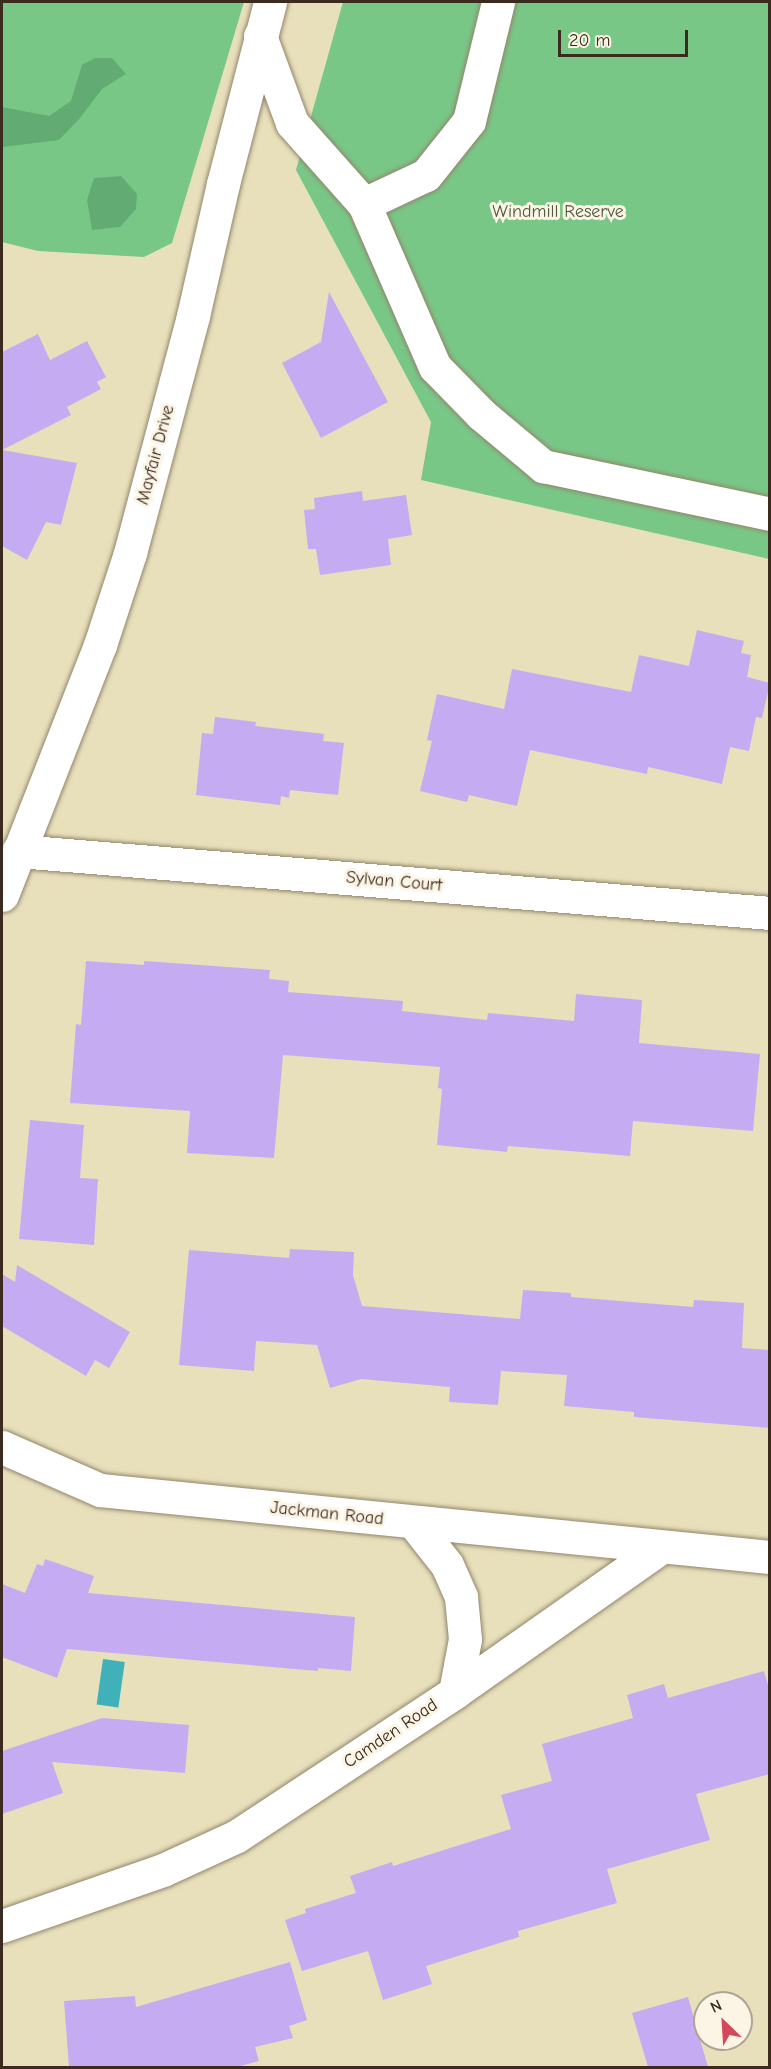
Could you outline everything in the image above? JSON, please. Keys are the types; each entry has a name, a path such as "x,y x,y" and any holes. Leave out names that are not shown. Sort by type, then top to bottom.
{"street":[{"name":"Mayfair Drive","path":"2,895 100,645 130,552 193,316 270,2"},
{"path":"364,204 426,175 469,121 498,2"},
{"path":"260,36 292,123 364,204 435,367 482,415 543,466 770,514"},
{"name":"Sylvan Court","path":"18,851 770,913"},
{"name":"Jackman Road","path":"2,1447 100,1490 552,1535 660,1548"},
{"path":"414,1523 447,1565 461,1597 465,1639 455,1692"},
{"path":"660,1548 770,1557"},
{"name":"Camden Road","path":"2,1926 163,1870 214,1848 258,1824 455,1692 660,1548"}],"green space":[{"path":"2,2 244,2 172,243 144,257 38,251 2,242"},
{"name":"Windmill Reserve","path":"343,2 769,2 769,559 421,480 431,422 296,170"},
{"path":"95,58 112,58 126,74 102,89 80,118 59,140 2,147 2,107 49,116 71,101 82,65"},
{"path":"121,176 137,194 136,209 120,227 92,230 87,200 94,178"}],"water":[{"path":"103,1659 125,1662 118,1708 97,1705"}],"building":[{"path":"329,292 388,402 321,438 282,363 321,342"},
{"path":"38,334 50,360 87,341 106,377 97,382 101,389 67,407 71,415 2,450 2,352"},
{"path":"2,450 77,463 61,525 46,522 27,560 2,546"},
{"path":"362,491 363,501 406,495 412,535 388,539 391,565 320,575 316,549 308,549 304,510 315,509 314,498"},
{"path":"697,630 744,641 741,653 751,655 747,677 770,683 762,718 756,717 749,751 730,747 722,784 648,767 647,774 530,750 517,806 469,795 467,802 420,791 432,741 427,740 437,694 504,709 512,669 631,692 639,655 689,666"},
{"path":"215,717 256,722 255,726 324,734 323,741 344,743 338,795 290,790 289,798 281,796 280,805 196,795 202,733 213,734"},
{"path":"86,961 144,965 144,961 270,970 269,979 289,981 288,992 403,1001 402,1011 487,1020 488,1013 574,1021 576,994 642,1000 639,1043 760,1054 753,1131 633,1121 630,1156 508,1146 507,1152 437,1145 442,1089 438,1088 440,1067 283,1055 274,1158 187,1153 190,1111 70,1103 76,1024 81,1025"},
{"path":"30,1120 84,1125 80,1178 98,1179 94,1245 19,1239"},
{"path":"290,1249 354,1252 353,1275 362,1306 520,1319 523,1290 571,1293 571,1297 693,1307 694,1300 744,1303 742,1348 770,1350 770,1428 634,1417 634,1412 564,1406 567,1375 501,1371 498,1405 449,1402 450,1387 361,1379 330,1388 317,1345 256,1341 254,1371 179,1365 189,1250 289,1258"},
{"path":"17,1265 130,1332 109,1368 95,1360 86,1376 2,1326 2,1274 15,1282"},
{"path":"45,1559 94,1576 88,1593 355,1617 351,1671 318,1668 318,1671 67,1649 57,1678 2,1657 2,1584 25,1593 37,1564 43,1566"},
{"path":"764,1671 770,1692 770,1774 696,1794 710,1840 607,1869 617,1903 518,1931 519,1937 426,1966 432,1984 383,2000 368,1951 302,1971 285,1920 306,1913 305,1909 356,1893 350,1876 392,1862 393,1866 511,1829 501,1795 552,1781 542,1744 633,1718 627,1695 664,1684 668,1698"},
{"path":"102,1718 189,1725 185,1773 52,1762 63,1793 2,1814 2,1751"},
{"path":"290,1962 307,2020 289,2026 293,2038 255,2047 259,2061 237,2067 69,2067 64,2001 135,1996 136,2007"},
{"path":"688,1997 693,2014 693,2051 703,2051 708,2067 648,2067 632,2013"}]}
